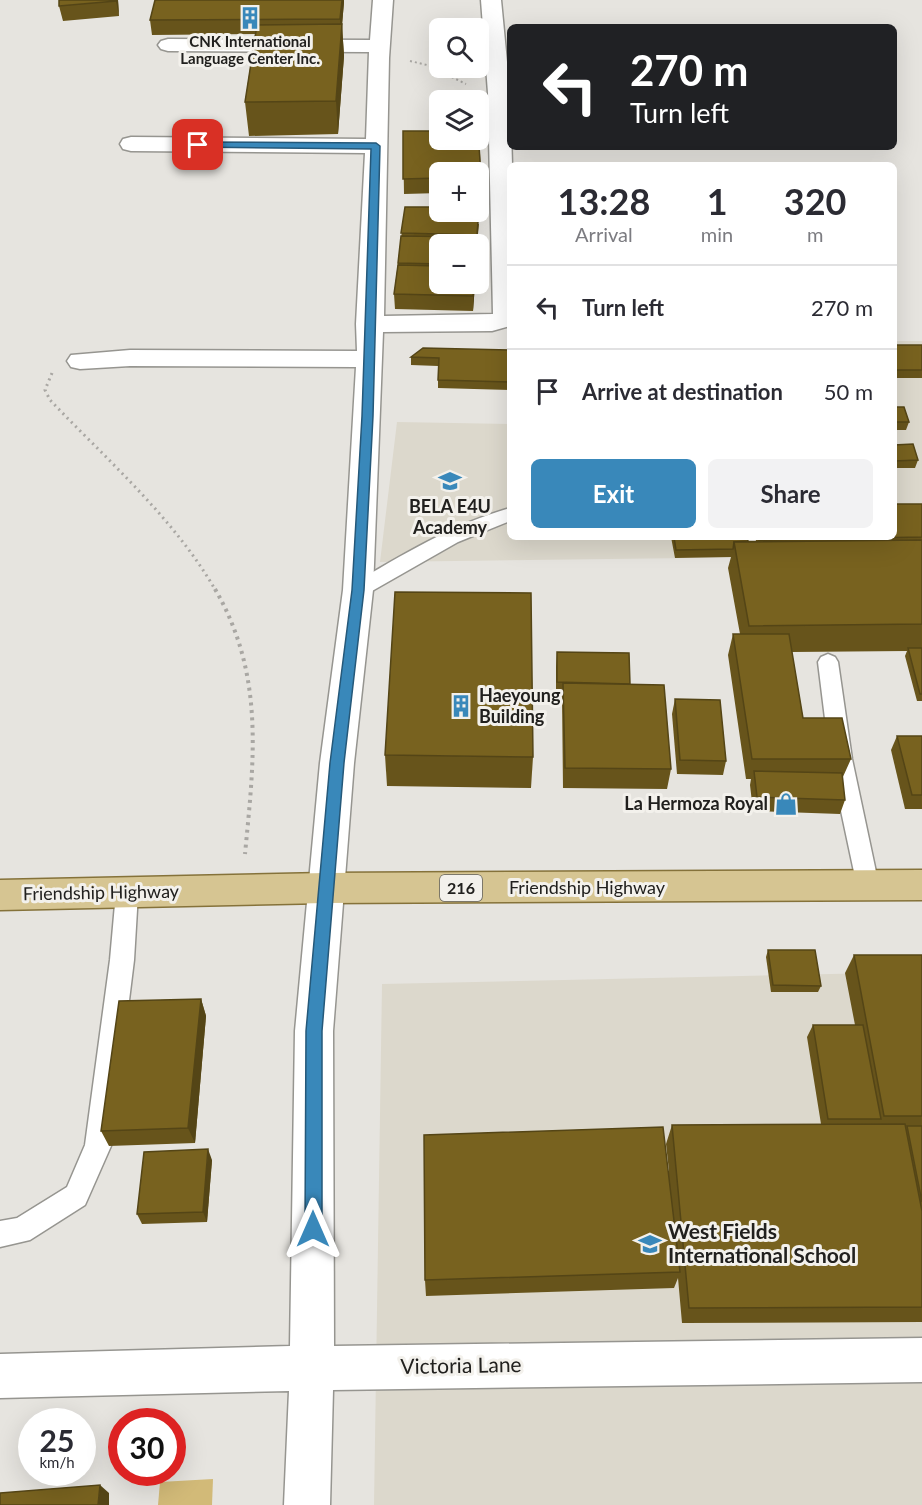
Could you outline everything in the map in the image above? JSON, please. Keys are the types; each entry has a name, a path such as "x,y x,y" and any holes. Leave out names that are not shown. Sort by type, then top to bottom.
{"main road":[{"name":"Friendship Highway","path":"0,896 325,888 922,885"}],"street":[{"path":"307,1505 312,1368 314,1031 337,763 358,590 368,416 369,324 383,0"},
{"path":"369,324 492,323 501,321 506,316 499,93 490,0"},
{"path":"168,45 379,52"},
{"path":"131,144 376,146"},
{"path":"80,361 130,358 368,360"},
{"name":"Victoria Lane","path":"0,1376 312,1368 922,1360"}],"lane":[{"path":"358,590 456,535 489,520 507,515"},
{"path":"828,663 841,759 868,886"},
{"path":"0,1234 21,1231 76,1196 98,1146 122,960 127,892"}],"path":[{"path":"379,52 428,65 459,81 499,93"},
{"path":"80,361 64,364 53,371 47,380 45,390 50,400 181,542 213,585 232,625 252,709 253,730 254,760 241,891"}],"shaded area":[{"name":"BELA E4U Academy","path":"897,341 922,341 922,555 380,562 397,422 507,424 507,540 897,540"},
{"name":"West Fields International School","path":"922,972 922,1505 374,1505 382,984"},
{"path":"213,1479 212,1505 158,1505 160,1486 186,1486 186,1481"}],"building":[{"path":"59,0 116,0 116,1 59,6"},
{"path":"155,0 342,0 340,19 150,20"},
{"path":"342,24 336,101 245,102 257,25"},
{"path":"403,131 429,131 429,150 479,150 480,162 429,162 429,178 403,179"},
{"path":"405,207 429,207 429,222 478,222 477,234 401,233"},
{"path":"401,236 429,236 429,264 398,263"},
{"path":"398,265 429,266 429,294 473,294 473,296 394,294"},
{"path":"897,345 922,345 922,370 897,370"},
{"path":"423,348 507,350 507,382 438,380 439,358 411,357"},
{"path":"897,407 904,407 909,422 897,422"},
{"path":"913,444 918,460 897,461 897,445"},
{"path":"897,504 922,504 922,537 897,537"},
{"path":"674,540 748,541 734,542 733,549 676,550"},
{"path":"922,540 922,624 749,626 734,542"},
{"name":"Haeyoung Building","path":"395,592 531,593 533,757 385,755"},
{"path":"733,634 789,634 803,718 842,718 851,759 752,759"},
{"path":"908,648 922,648 922,694 920,694"},
{"path":"557,652 629,653 630,684 557,682"},
{"path":"563,683 664,685 671,769 565,768"},
{"path":"675,699 720,700 726,761 680,760"},
{"path":"897,736 922,736 922,795 912,795"},
{"path":"754,771 842,773 845,800 757,797"},
{"path":"768,950 815,950 821,986 773,985"},
{"path":"854,955 922,955 922,1116 884,1116"},
{"path":"201,999 188,1128 101,1131 119,1001"},
{"path":"813,1025 863,1025 881,1119 828,1119"},
{"path":"905,1124 922,1211 922,1307 689,1308 672,1125"},
{"path":"907,1126 922,1126 922,1202"},
{"path":"663,1127 680,1272 425,1280 424,1135"},
{"path":"208,1149 203,1212 137,1214 144,1152"},
{"path":"100,1485 98,1505 0,1505 0,1493"}],"place":[{"name":"CNK International Language Center Inc.","path":"250,18"},
{"name":"BELA E4U Academy","path":"450,481"},
{"name":"Haeyoung Building","path":"461,706"},
{"name":"La Hermoza Royal","path":"786,804"},
{"name":"West Fields International School","path":"650,1244"}],"route":[{"path":"198,145 376,146 368,416 358,590 337,763 314,1031 313,1229"}]}
